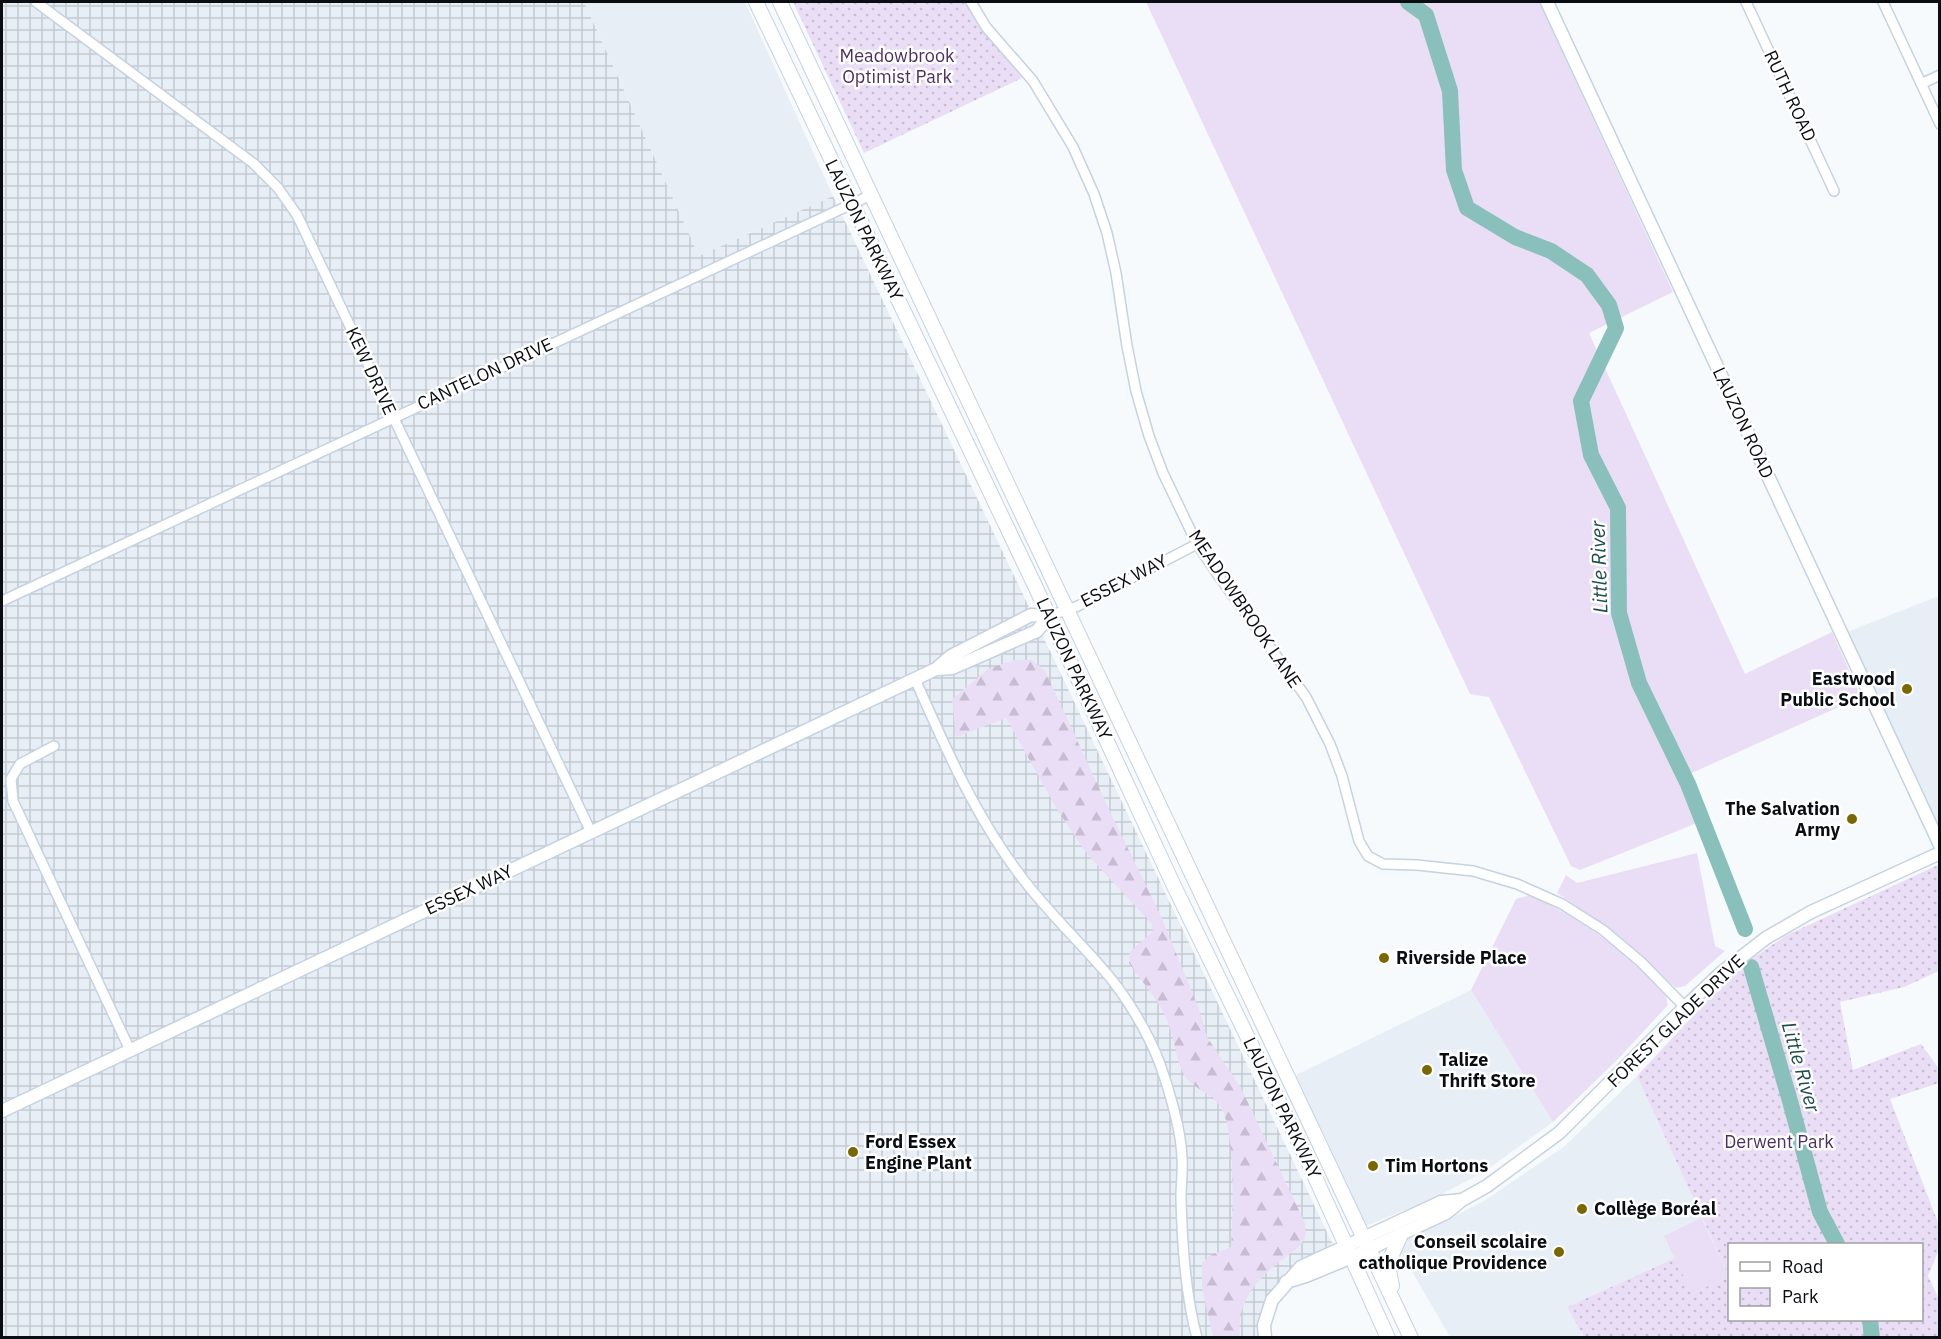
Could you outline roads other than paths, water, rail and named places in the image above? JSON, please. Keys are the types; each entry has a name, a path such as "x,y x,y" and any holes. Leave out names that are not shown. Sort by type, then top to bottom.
{"main road":[{"name":"LAUZON PARKWAY","path":"756,2 1049,616 1174,886 1306,1157 1388,1338"},
{"name":"LAUZON PARKWAY","path":"780,2 1411,1338"},
{"path":"1394,1303 1388,1264 1401,1234"}],"street":[{"name":"KEW DRIVE","path":"36,2 253,163 278,188 297,215 591,832"},
{"name":"MEADOWBROOK LANE","path":"971,2 986,27 1033,81 1073,147 1094,194 1107,233 1136,391 1163,473 1197,544 1306,697 1330,744 1342,776 1359,841 1368,856 1383,864 1473,871 1517,884 1562,904 1603,930 1641,962 1686,1007"},
{"name":"LAUZON ROAD","path":"1548,2 1940,845"},
{"name":"RUTH ROAD","path":"1746,2 1834,191"},
{"path":"1883,2 1940,124"},
{"path":"1921,84 1940,75"},
{"name":"CANTELON DRIVE","path":"2,601 871,195"},
{"name":"ESSEX WAY","path":"2,1111 936,669 951,656 1031,615 1049,616 1066,611 1197,544"},
{"path":"915,679 958,775 989,830 1043,906 1103,968 1137,1017 1160,1063 1172,1105 1182,1155 1184,1249 1192,1320 1197,1338"},
{"path":"54,746 20,765 11,780 13,801 130,1050"},
{"name":"FOREST GLADE DRIVE","path":"1367,1244 1401,1234 1446,1213 1559,1133 1721,973 1766,938 1811,912 1940,853"},
{"name":"FOREST GLADE DRIVE","path":"1367,1244 1441,1202 1462,1200"},
{"path":"1265,1338 1264,1325 1272,1300 1300,1268 1367,1244"}],"waterway":[{"name":"Little River","path":"1408,2 1426,15 1450,91 1454,170 1467,208 1515,237 1551,251 1587,275 1609,305 1616,328 1581,401 1591,455 1618,508 1619,613 1639,683 1688,784 1745,929"},
{"name":"Little River","path":"1751,967 1820,1212 1836,1243"},
{"name":"Little River","path":"1870,1321 1872,1338"}],"place":[{"name":"Eastwood Public School","path":"1907,689"},
{"name":"The Salvation Army","path":"1852,819"},
{"name":"Riverside Place","path":"1384,958"},
{"name":"Talize Thrift Store","path":"1427,1070"},
{"name":"Ford Essex Engine Plant","path":"853,1152"},
{"name":"Tim Hortons","path":"1373,1166"},
{"name":"Collège Boréal","path":"1582,1209"},
{"name":"Conseil scolaire catholique Providence","path":"1559,1252"}],"park label":[{"name":"Meadowbrook Optimist Park","path":"897,66"},
{"name":"Derwent Park","path":"1779,1142"}]}
